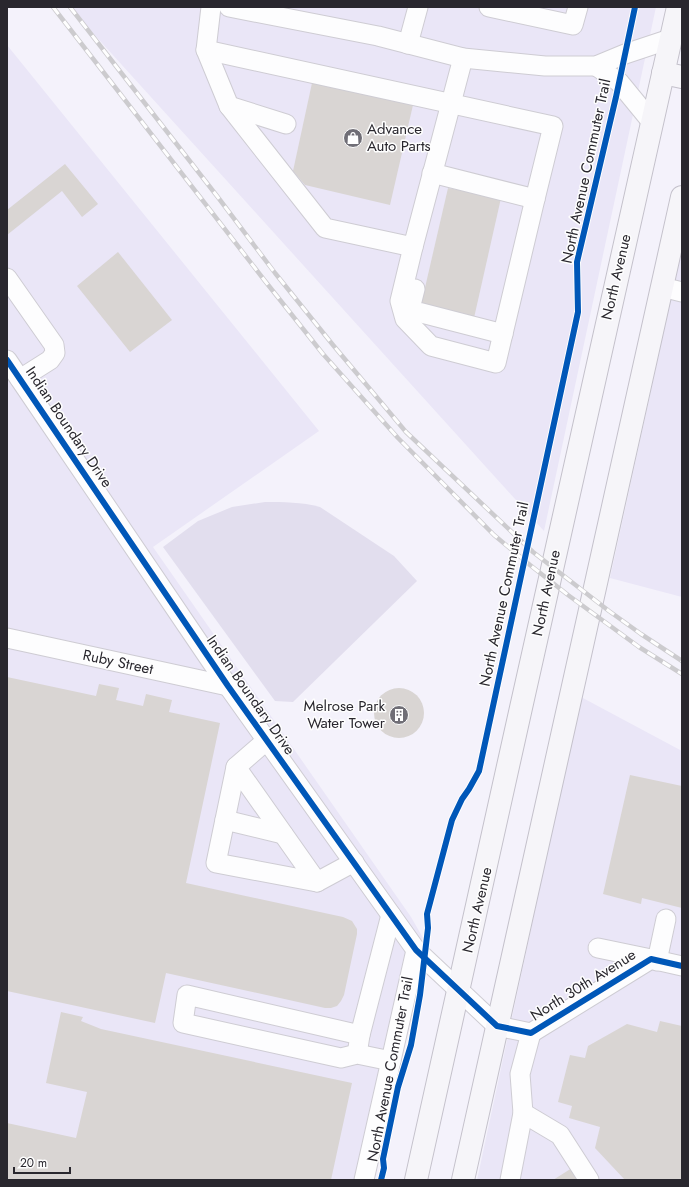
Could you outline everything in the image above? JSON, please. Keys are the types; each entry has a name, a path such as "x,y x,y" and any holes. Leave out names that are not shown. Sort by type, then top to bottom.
{"main road":[{"name":"North Avenue","path":"416,1180 651,121 672,75 670,39 678,7"},
{"path":"463,1180 497,1026 672,289 682,197"}],"street":[{"path":"211,7 206,50 229,106 325,228 412,249"},
{"path":"229,7 378,36 463,58 545,66 596,66 624,54 670,39"},
{"path":"408,44 418,7"},
{"path":"489,7 574,25 573,8"},
{"path":"206,50 451,102 553,126 496,364 431,346 405,319 400,301 412,249 432,173 451,102 463,58"},
{"path":"596,66 619,82 651,121"},
{"path":"229,106 286,124"},
{"path":"432,173 535,199"},
{"path":"412,249 418,272 411,305 414,311 502,334"},
{"path":"7,278 54,345 55,353 50,360 20,379"},
{"name":"Indian Boundary Drive","path":"7,360 228,686 416,950 497,1026"},
{"name":"Ruby Street","path":"7,638 228,686"},
{"path":"267,740 236,767 216,862 317,882 354,862"},
{"path":"236,767 317,882"},
{"path":"224,820 284,834"},
{"path":"357,1054 360,1034 391,915"},
{"path":"598,948 654,960 666,919"},
{"path":"364,1180 416,950"},
{"name":"North 30th Avenue","path":"497,1026 531,1033 654,960 682,966"},
{"path":"360,1034 187,995 183,1023 341,1058 357,1054 391,1061"},
{"path":"510,1180 523,1113 520,1074 531,1033"},
{"path":"523,1113 560,1135 589,1180"}],"shaded area":[{"path":"70,7 656,7 544,531 73,11"},
{"path":"7,45 319,431 153,547 411,917 423,938 404,1031 364,1180 7,1180"},
{"path":"682,249 682,597 610,578"},
{"path":"265,502 299,503 320,507 394,556 417,581 293,702 275,701 163,547 198,521 232,507"},
{"path":"581,697 682,751 682,1180 477,1180"}],"building":[{"name":"Advance Auto Parts","path":"312,83 413,105 390,205 305,185 293,171"},
{"path":"65,164 98,204 82,217 62,191 7,235 7,210"},
{"path":"448,188 501,198 474,318 421,305"},
{"path":"118,252 172,320 130,352 77,286"},
{"path":"7,677 96,696 99,684 119,688 116,700 143,706 146,694 172,700 169,712 220,723 186,883 343,917 352,921 357,929 357,934 344,995 337,1006 325,1008 166,973 155,1023 7,991"},
{"name":"Melrose Park Water Tower","path":"399,688 409,690 417,695 422,703 424,713 422,723 417,731 409,736 399,738 389,736 381,731 376,723 374,713 376,703 381,695 389,690"},
{"path":"630,775 682,786 682,908 642,898 641,904 603,894"},
{"path":"61,1012 83,1017 81,1021 101,1029 352,1083 331,1180 7,1180 7,1123 76,1138 87,1092 46,1083"},
{"path":"660,1021 682,1026 682,1180 625,1180 595,1148 600,1127 569,1118 572,1106 558,1102 570,1055 585,1058 588,1046 627,1024 657,1032"},
{"path":"572,1168 579,1180 553,1180"}],"railway":[{"path":"53,7 323,354 398,438 494,535 530,565 639,647 682,674"},
{"path":"70,7 275,273 406,432 533,552 609,611 682,661"}],"cycle path":[{"name":"North Avenue Commuter Trail","path":"381,1180 384,1168 383,1159 398,1087 411,1045 420,995 428,928 427,914 452,820 462,799 479,771 578,312 577,262 616,97 635,7"},
{"path":"7,360 228,686 416,950 497,1026 531,1033 651,959 682,966"}],"place":[{"name":"Advance Auto Parts","path":"353,138"},
{"name":"Melrose Park Water Tower","path":"399,715"}]}
